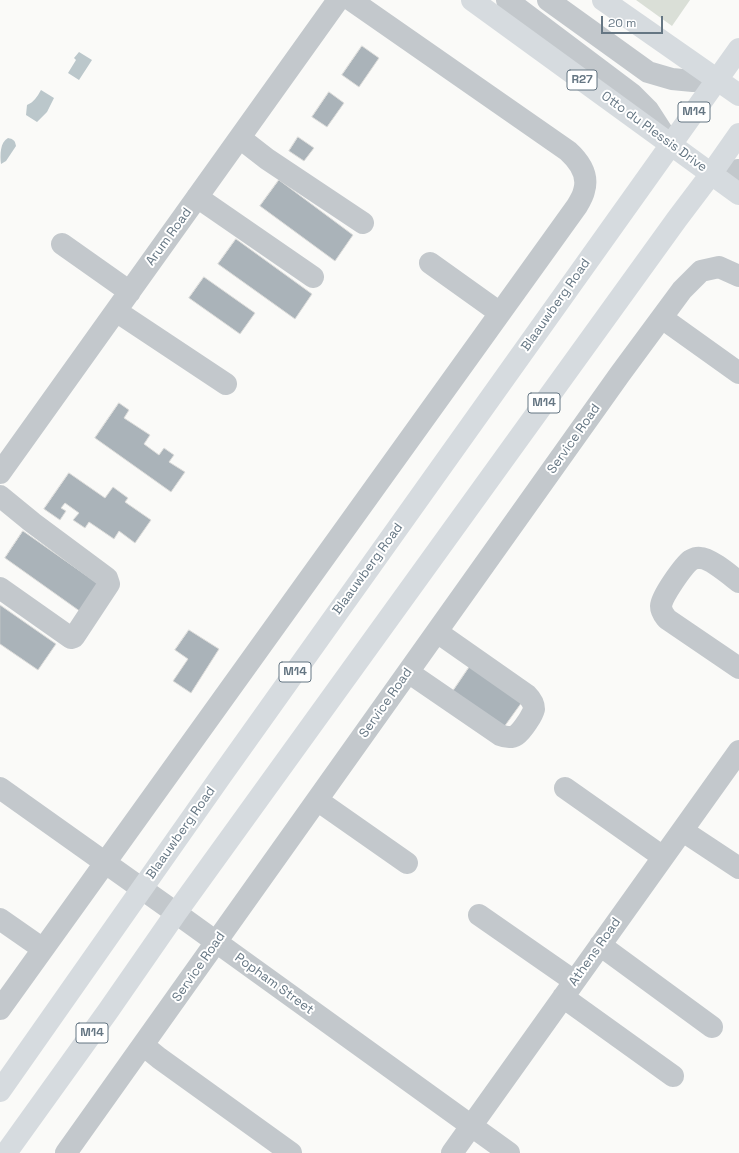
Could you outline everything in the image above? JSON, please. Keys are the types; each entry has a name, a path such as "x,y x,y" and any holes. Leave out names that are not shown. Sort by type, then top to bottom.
{"main road":[{"name":"Otto du Plessis Drive","path":"472,0 739,194"},
{"path":"603,0 739,95"},
{"name":"Blaauwberg Road","path":"0,1090 141,889 739,49"},
{"name":"M14","path":"6,1153 108,1011 176,912 739,134"}],"street":[{"name":"Arum Road","path":"0,473 338,0"},
{"path":"2,1002 43,949 577,206 584,191 585,177 580,165 568,151 351,0"},
{"path":"507,0 632,94 648,110 671,145"},
{"path":"548,0 648,72 672,79 693,81 717,80"},
{"path":"240,138 267,159 363,223"},
{"path":"711,174 739,170"},
{"path":"197,197 313,277"},
{"path":"62,244 130,292"},
{"path":"430,263 500,313"},
{"name":"Service Road","path":"66,1153 615,381 662,318 701,270 718,268 739,276"},
{"path":"116,311 226,384"},
{"path":"662,318 739,373"},
{"path":"0,496 107,578 109,582 109,586 74,636 71,638 0,588"},
{"path":"739,582 707,560 700,558 692,559 686,564 667,592 661,605 662,613 667,619 739,668"},
{"path":"408,672 500,735 507,738 515,736 521,731 534,709 532,701 527,695 437,632"},
{"name":"Athens Road","path":"452,1153 739,751"},
{"name":"Popham Street","path":"0,788 141,889 176,912 509,1153"},
{"path":"565,788 663,857"},
{"path":"317,800 407,863"},
{"path":"683,831 739,868"},
{"path":"479,915 673,1076"},
{"path":"0,919 43,949"},
{"path":"600,945 712,1027"},
{"path":"143,1045 291,1153"}],"shaded area":[{"path":"636,0 690,0 672,26"},
{"path":"79,52 92,60 79,80 68,73 76,60 74,58"},
{"path":"41,90 54,98 47,112 37,122 26,115 27,105 35,99"},
{"path":"8,138 14,140 16,146 6,161 1,164 3,142"}],"building":[{"path":"362,46 379,58 359,87 342,75"},
{"path":"329,92 344,103 327,127 312,117"},
{"path":"298,137 314,148 304,161 289,151"},
{"path":"279,180 353,235 335,261 260,206"},
{"path":"236,239 312,294 295,319 218,264"},
{"path":"204,277 255,313 240,334 189,298"},
{"path":"119,403 129,410 124,418 150,435 144,444 159,455 164,448 174,455 169,462 185,472 171,492 95,438"},
{"path":"69,473 105,498 113,487 128,498 125,502 151,520 135,543 119,531 114,539 89,522 85,528 73,520 79,513 65,503 61,508 66,511 60,520 44,509"},
{"path":"23,531 100,585 81,612 5,558"},
{"path":"0,605 56,644 38,670 0,644"},
{"path":"189,630 219,649 191,693 173,681 188,659 175,650"},
{"path":"470,666 522,702 504,727 453,691"}]}
